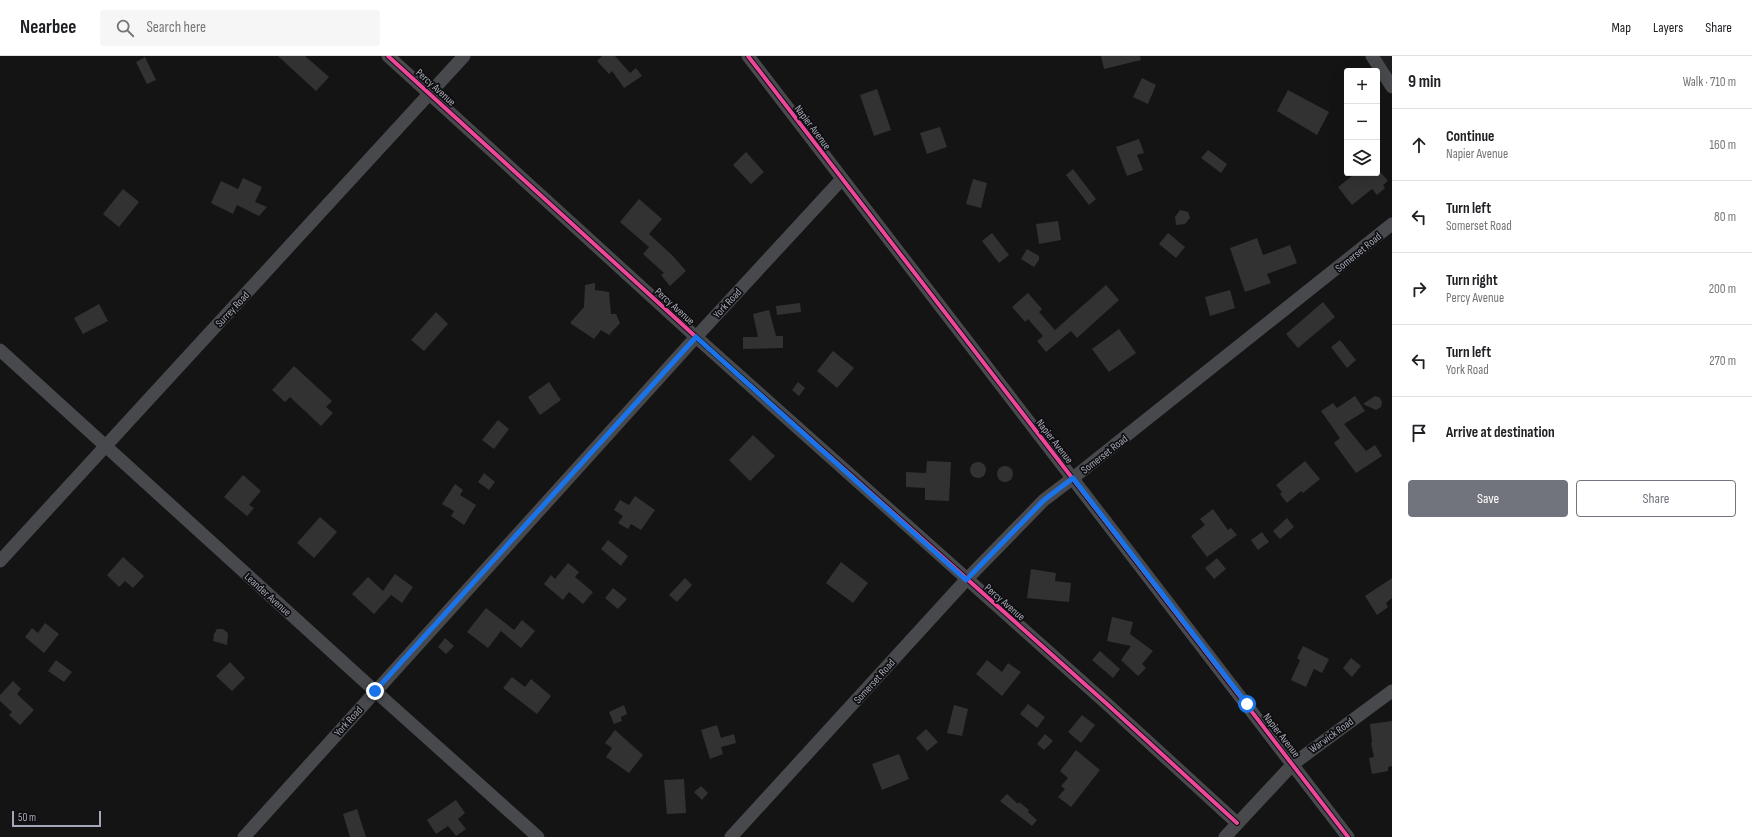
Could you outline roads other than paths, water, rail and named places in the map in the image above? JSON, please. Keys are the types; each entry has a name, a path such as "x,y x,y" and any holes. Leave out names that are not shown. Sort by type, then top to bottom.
{"street":[{"name":"Percy Avenue","path":"388,56 696,337 966,580 1107,704 1237,823"},
{"name":"Surrey Road","path":"0,561 464,56"},
{"name":"Napier Avenue","path":"748,56 841,180 1073,478 1348,837"},
{"path":"1372,56 1392,87"},
{"name":"York Road","path":"244,837 696,337 841,180"},
{"name":"Somerset Road","path":"731,837 966,580 1044,500 1392,224"},
{"name":"Leander Avenue","path":"0,350 538,837"},
{"name":"Warwick Road","path":"1225,837 1293,764 1392,691"}]}
